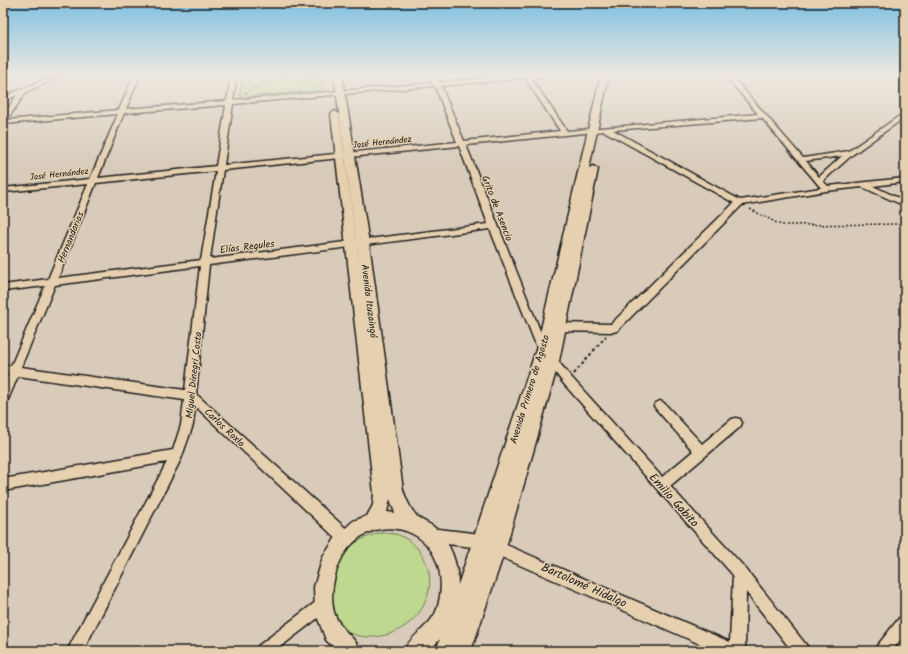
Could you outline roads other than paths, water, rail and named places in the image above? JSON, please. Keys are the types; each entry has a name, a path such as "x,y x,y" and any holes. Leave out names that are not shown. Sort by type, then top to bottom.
{"street":[{"path":"3,122 14,106"},
{"name":"Hernandarias","path":"3,399 9,370 52,282 124,106"},
{"path":"3,122 188,106"},
{"name":"Miguel Dinegri Costa","path":"75,651 177,455 187,425 205,263 229,106"},
{"name":"Avenida Ituzaingó","path":"338,106 357,244 382,493 381,506 372,522"},
{"name":"Grito de Asencio","path":"445,106 462,144 543,350"},
{"path":"547,106 565,133"},
{"name":"Avenida Primero de Agosto","path":"600,130 602,106"},
{"name":"Avenida Primero de Agosto","path":"461,651 497,547 552,362 554,328 606,106"},
{"path":"753,106 826,189"},
{"path":"819,181 850,153 905,114"},
{"name":"José Hernández","path":"3,190 565,133 762,116"},
{"path":"600,130 739,203"},
{"path":"801,160 850,153"},
{"path":"533,327 613,328 739,203 826,189 905,180"},
{"path":"864,185 905,204"},
{"name":"Elías Regules","path":"3,288 493,226"},
{"name":"Avenida Ituzaingó","path":"357,244 395,490 400,505 413,524"},
{"name":"Avenida Primero de Agosto","path":"446,651 543,350 554,328"},
{"name":"Emilio Gabito","path":"543,350 568,381 740,574 802,651"},
{"path":"9,370 191,396"},
{"name":"Carlos Roxlo","path":"191,396 346,538"},
{"path":"660,406 701,452"},
{"path":"661,485 736,423"},
{"path":"3,485 177,455"},
{"path":"350,651 337,640 328,625 322,606 322,587 326,568 335,552 346,538 372,522 386,520 400,520 413,524 430,535 442,552 449,573 448,605 453,632 453,651"},
{"name":"Bartolomé Hidalgo","path":"430,535 481,541 497,547 734,651"},
{"path":"737,651 740,574"},
{"path":"414,651 431,636 443,618 448,605"},
{"path":"263,651 322,606"},
{"path":"882,651 905,622"}]}
